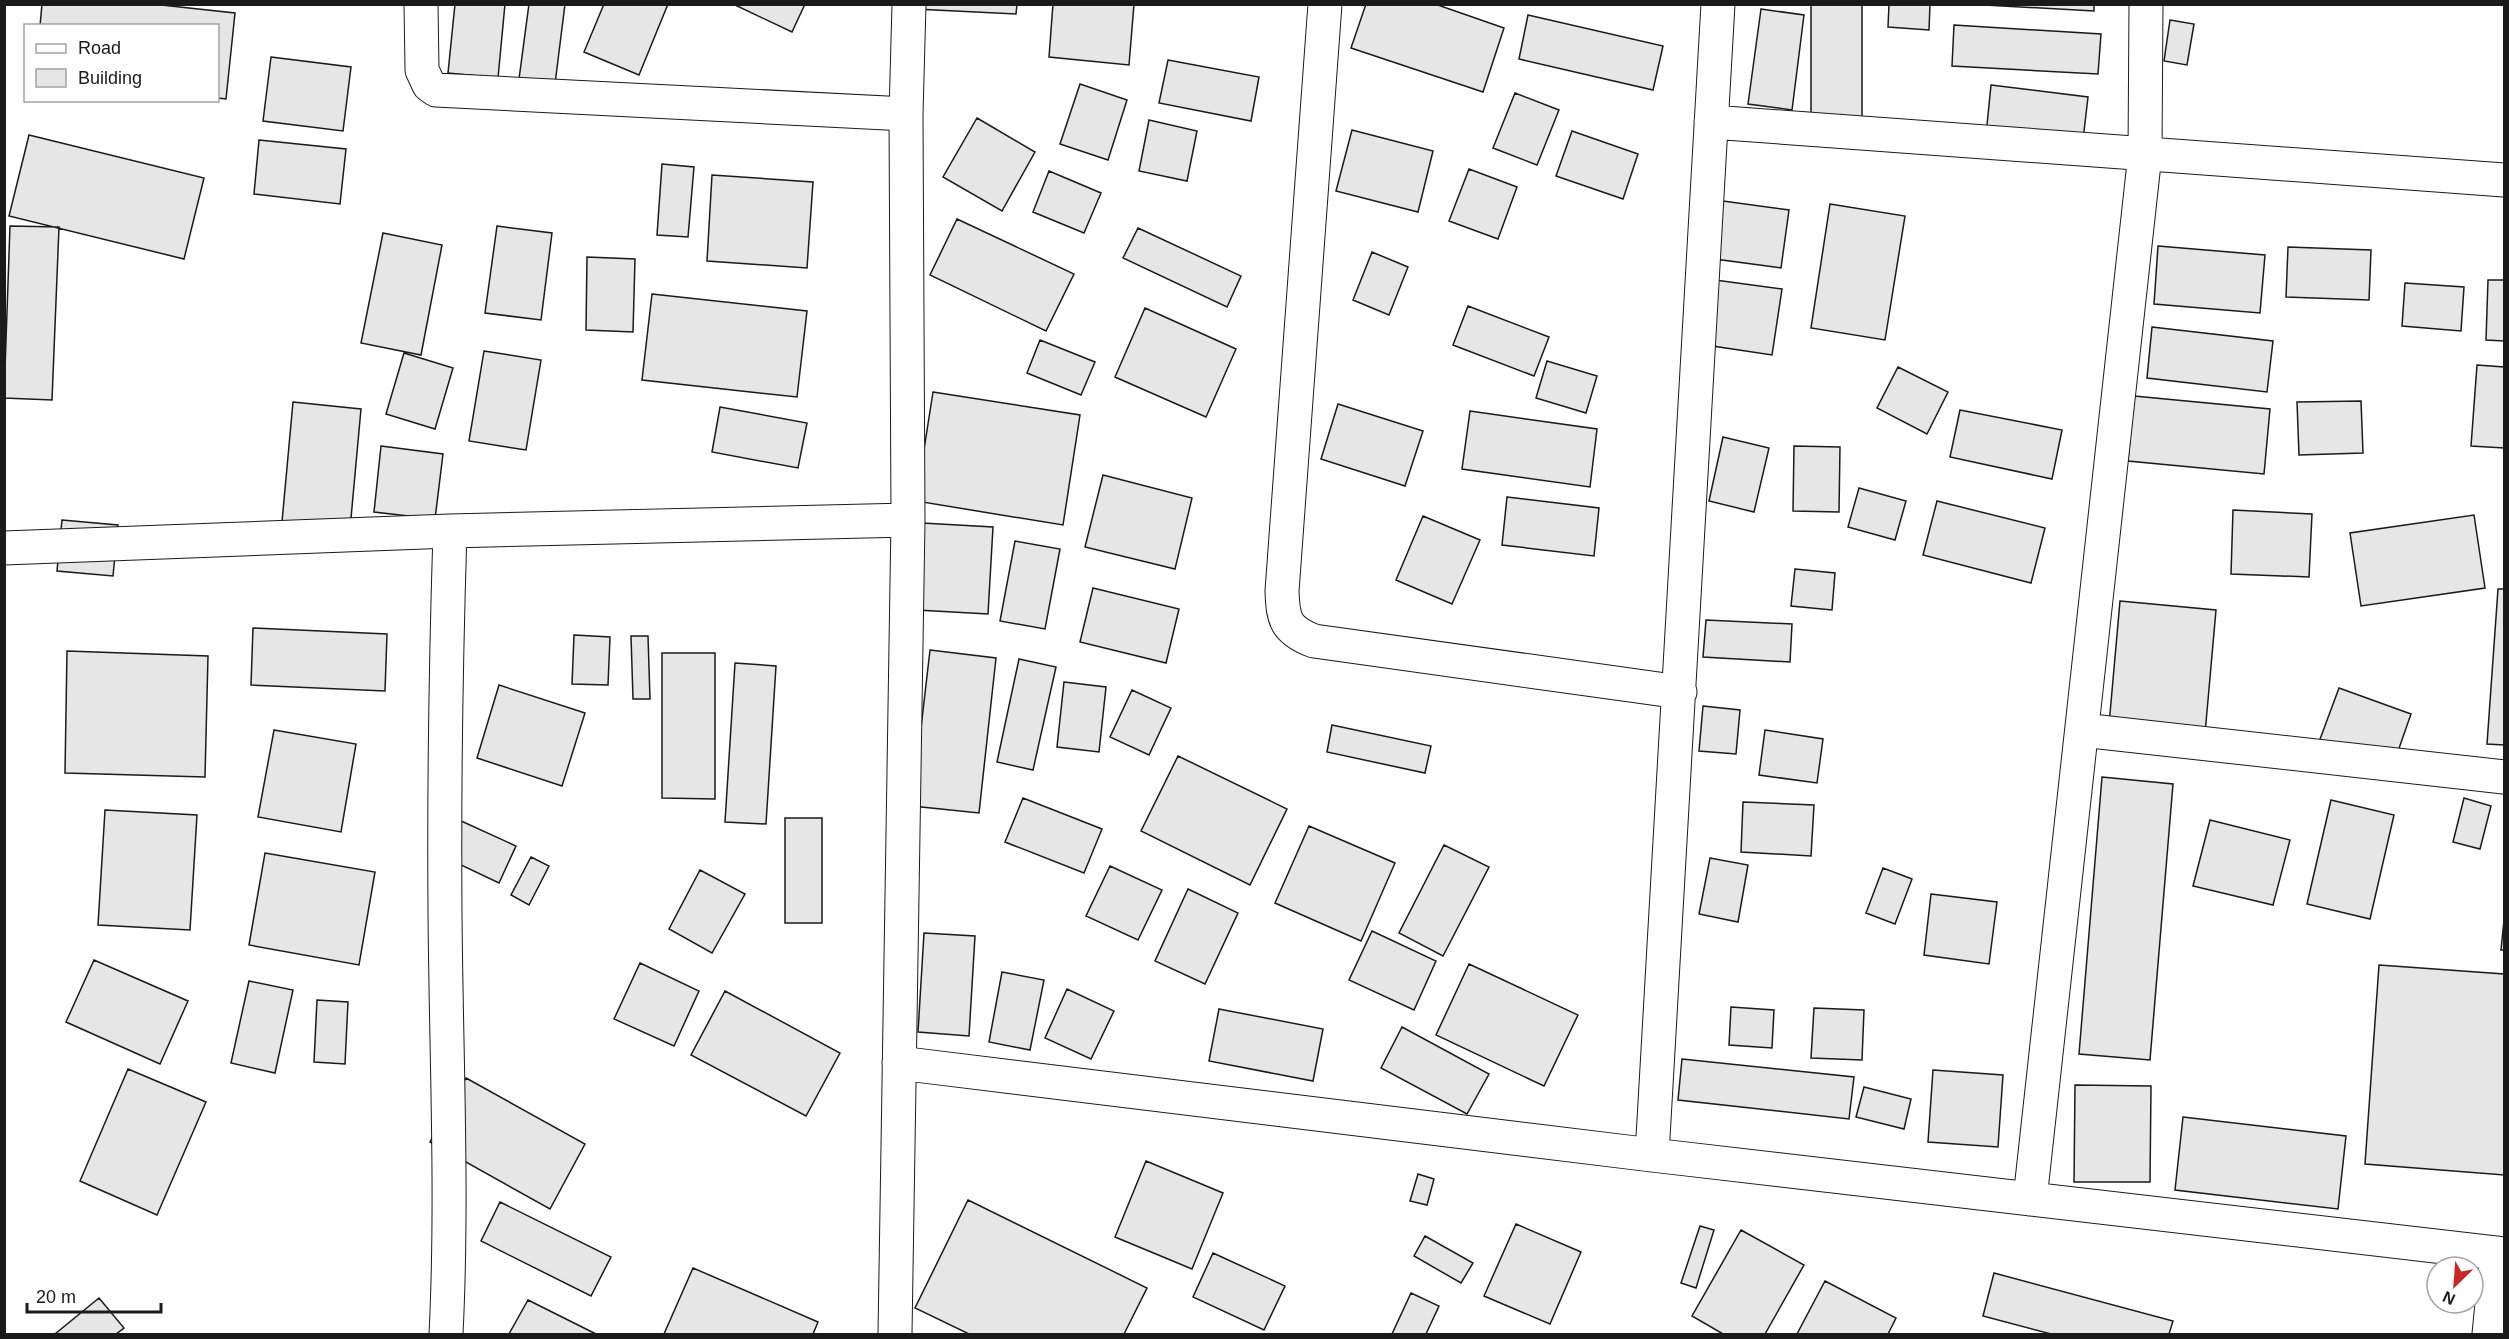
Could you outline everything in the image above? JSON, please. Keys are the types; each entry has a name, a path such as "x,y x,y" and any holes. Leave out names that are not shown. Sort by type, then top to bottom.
{"street":[{"path":"421,4 422,70 429,85 436,90 906,114"},
{"path":"894,1335 908,520 906,114 909,4"},
{"path":"1325,4 1282,591 1282,611 1289,627 1299,635 1314,641 1680,692"},
{"path":"1652,1155 1718,4"},
{"path":"2030,1199 2145,154 2146,4"},
{"path":"1711,122 2505,180"},
{"path":"4,548 450,531 908,520"},
{"path":"446,1335 451,1242 445,912 445,711 450,531"},
{"path":"2082,730 2505,777"},
{"path":"899,1063 1652,1155 2501,1253 2489,1335"}],"building":[{"path":"42,4 152,4 235,13 226,99 219,98 219,24 40,24"},
{"path":"455,4 505,4 498,78 448,73"},
{"path":"529,4 565,4 555,84 519,79"},
{"path":"604,4 668,4 639,75 584,52"},
{"path":"733,4 805,4 792,32"},
{"path":"915,4 1017,4 1016,14 915,9"},
{"path":"1053,4 1134,4 1129,65 1049,57"},
{"path":"1366,4 1435,4 1504,28 1483,92 1351,48"},
{"path":"1811,4 1862,4 1862,118 1811,117"},
{"path":"1889,4 1930,4 1929,30 1888,27"},
{"path":"1966,4 2094,4 2094,11"},
{"path":"1761,9 1804,15 1792,110 1748,104"},
{"path":"1528,15 1663,46 1653,90 1519,59"},
{"path":"2170,20 2194,24 2187,65 2164,61"},
{"path":"1954,25 2101,34 2098,74 1952,66"},
{"path":"271,57 351,67 343,131 263,121"},
{"path":"1168,60 1259,77 1251,121 1159,103"},
{"path":"1080,84 1127,100 1108,160 1060,144"},
{"path":"1991,85 2088,97 2081,157 1985,145"},
{"path":"1515,93 1559,110 1537,165 1493,148"},
{"path":"977,118 1035,152 1002,211 943,177"},
{"path":"1149,120 1197,131 1187,181 1139,171"},
{"path":"1352,130 1433,151 1418,212 1336,191"},
{"path":"1572,131 1638,154 1623,199 1556,176"},
{"path":"29,135 204,178 184,259 9,216"},
{"path":"259,140 346,149 340,204 254,194"},
{"path":"662,164 694,167 688,237 657,235"},
{"path":"1469,169 1517,187 1498,239 1449,221"},
{"path":"1049,171 1101,193 1084,233 1033,212"},
{"path":"712,175 813,182 807,268 707,261"},
{"path":"1723,201 1789,210 1781,268 1715,259"},
{"path":"1830,204 1905,216 1885,340 1811,328"},
{"path":"957,219 1074,274 1046,331 930,275"},
{"path":"10,226 59,227 52,400 4,398"},
{"path":"497,226 552,233 541,320 485,313"},
{"path":"1138,228 1241,276 1227,307 1123,258"},
{"path":"383,233 442,245 421,355 361,343"},
{"path":"2158,246 2265,255 2260,313 2154,304"},
{"path":"2288,247 2371,250 2369,300 2286,297"},
{"path":"1372,252 1408,267 1389,315 1353,300"},
{"path":"587,257 635,259 633,332 586,330"},
{"path":"1715,280 1782,289 1772,355 1706,345"},
{"path":"2488,280 2504,280 2504,341 2486,340"},
{"path":"2405,283 2464,287 2461,331 2402,326"},
{"path":"652,294 807,311 797,397 642,380"},
{"path":"1468,306 1549,337 1534,376 1453,345"},
{"path":"1145,308 1236,349 1206,417 1115,377"},
{"path":"2152,327 2273,341 2267,392 2147,378"},
{"path":"1040,340 1095,362 1081,395 1027,373"},
{"path":"484,351 541,360 526,450 469,441"},
{"path":"404,353 453,368 435,429 386,414"},
{"path":"1547,361 1597,376 1586,413 1536,398"},
{"path":"2477,365 2504,367 2504,448 2471,446"},
{"path":"1898,367 1948,392 1927,434 1877,408"},
{"path":"933,392 1080,415 1063,525 916,501"},
{"path":"2134,396 2270,409 2264,474 2128,461"},
{"path":"2361,401 2363,453 2299,455 2297,402"},
{"path":"293,402 361,409 350,529 282,522"},
{"path":"1338,404 1423,431 1405,486 1321,459"},
{"path":"720,407 807,423 798,468 712,452"},
{"path":"1960,410 2062,430 2052,479 1950,457"},
{"path":"1470,411 1597,429 1590,487 1462,469"},
{"path":"1723,437 1769,448 1754,512 1709,501"},
{"path":"381,446 443,454 435,519 374,512"},
{"path":"1794,446 1840,447 1839,512 1793,511"},
{"path":"1103,475 1192,498 1175,569 1085,547"},
{"path":"1859,488 1906,501 1895,540 1848,527"},
{"path":"1507,497 1599,508 1594,556 1502,545"},
{"path":"1937,501 2045,528 2031,583 1923,555"},
{"path":"2233,510 2312,514 2309,577 2231,574"},
{"path":"2474,515 2485,588 2361,606 2350,533"},
{"path":"1423,516 1480,540 1452,604 1396,580"},
{"path":"62,520 118,525 113,576 57,571"},
{"path":"922,523 993,527 988,614 917,610"},
{"path":"1015,541 1060,549 1045,629 1000,621"},
{"path":"1795,569 1835,573 1832,610 1791,606"},
{"path":"1093,588 1179,609 1166,663 1080,642"},
{"path":"2498,589 2504,589 2504,745 2487,744"},
{"path":"2120,601 2216,610 2204,745 2108,736"},
{"path":"1706,620 1792,624 1790,662 1703,657"},
{"path":"253,628 387,634 385,691 251,685"},
{"path":"574,635 610,637 608,685 572,684"},
{"path":"631,636 648,636 650,699 633,699"},
{"path":"930,650 996,658 979,813 912,806"},
{"path":"67,651 208,656 205,777 65,773"},
{"path":"662,653 715,653 715,799 662,798"},
{"path":"1019,659 1056,667 1033,770 997,762"},
{"path":"735,663 776,666 766,824 725,822"},
{"path":"1064,682 1106,687 1099,752 1057,747"},
{"path":"499,685 585,713 562,786 477,758"},
{"path":"2339,688 2411,714 2389,777 2316,750"},
{"path":"1132,690 1171,708 1149,755 1110,737"},
{"path":"1703,706 1740,710 1736,754 1699,751"},
{"path":"1332,725 1431,746 1425,773 1327,752"},
{"path":"274,730 356,744 341,832 258,817"},
{"path":"1765,730 1823,739 1817,783 1759,775"},
{"path":"1178,756 1287,809 1250,885 1141,831"},
{"path":"2102,777 2173,784 2150,1060 2079,1054"},
{"path":"1023,798 1102,829 1084,873 1005,842"},
{"path":"2464,798 2491,806 2480,849 2453,842"},
{"path":"2331,800 2394,815 2370,919 2307,904"},
{"path":"1743,802 1814,805 1811,856 1741,852"},
{"path":"105,810 197,815 190,930 98,925"},
{"path":"785,818 822,818 822,923 785,923"},
{"path":"459,820 516,846 499,883 442,856"},
{"path":"2210,820 2290,840 2273,905 2193,886"},
{"path":"1309,826 1395,863 1361,941 1275,903"},
{"path":"1444,845 1489,867 1443,956 1399,933"},
{"path":"265,853 375,872 359,965 249,945"},
{"path":"531,857 549,866 529,905 511,895"},
{"path":"1710,858 1748,865 1738,922 1699,914"},
{"path":"1110,866 1162,890 1138,940 1086,916"},
{"path":"1883,868 1912,879 1895,924 1866,913"},
{"path":"700,870 745,894 712,953 669,929"},
{"path":"1188,889 1238,913 1205,984 1155,961"},
{"path":"1931,894 1997,902 1989,964 1924,955"},
{"path":"2504,920 2504,950 2501,950"},
{"path":"1372,931 1436,961 1414,1010 1349,980"},
{"path":"924,933 975,936 969,1036 918,1032"},
{"path":"94,960 188,1001 160,1064 66,1022"},
{"path":"640,963 699,991 674,1046 614,1019"},
{"path":"1469,964 1578,1015 1544,1086 1436,1035"},
{"path":"2379,965 2504,974 2504,1175 2365,1164"},
{"path":"1002,972 1044,980 1030,1050 989,1042"},
{"path":"249,981 293,990 275,1073 231,1063"},
{"path":"1067,989 1114,1011 1091,1059 1045,1038"},
{"path":"725,991 840,1053 806,1116 691,1055"},
{"path":"317,1000 348,1002 345,1064 314,1062"},
{"path":"1731,1007 1774,1010 1772,1048 1729,1045"},
{"path":"1814,1008 1864,1010 1862,1060 1811,1058"},
{"path":"1219,1009 1323,1029 1313,1081 1209,1061"},
{"path":"1402,1027 1489,1074 1467,1114 1381,1068"},
{"path":"1682,1059 1854,1077 1849,1119 1678,1100"},
{"path":"128,1069 206,1102 157,1215 80,1181"},
{"path":"1933,1070 2003,1075 1998,1147 1928,1142"},
{"path":"466,1078 585,1144 550,1209 430,1142"},
{"path":"2075,1085 2151,1086 2150,1182 2074,1182"},
{"path":"1864,1087 1911,1099 1904,1129 1856,1117"},
{"path":"2183,1117 2346,1136 2338,1209 2175,1190"},
{"path":"1146,1161 1223,1193 1192,1269 1115,1237"},
{"path":"1418,1174 1434,1179 1427,1205 1410,1201"},
{"path":"968,1200 1147,1288 1124,1334 969,1334 915,1308"},
{"path":"500,1202 611,1257 591,1296 481,1241"},
{"path":"1516,1224 1581,1252 1550,1324 1484,1296"},
{"path":"1700,1226 1714,1230 1696,1288 1681,1283"},
{"path":"1741,1230 1804,1265 1765,1334 1723,1334 1692,1316"},
{"path":"1425,1236 1473,1263 1461,1283 1414,1256"},
{"path":"1213,1253 1285,1286 1264,1330 1193,1297"},
{"path":"693,1268 818,1322 813,1334 664,1334"},
{"path":"1994,1273 2173,1321 2169,1334 2051,1334 1983,1316"},
{"path":"1825,1281 1896,1318 1888,1334 1797,1334"},
{"path":"1411,1293 1439,1306 1426,1334 1392,1334"},
{"path":"99,1298 124,1328 116,1334 55,1334"},
{"path":"528,1300 596,1334 509,1334"}]}
